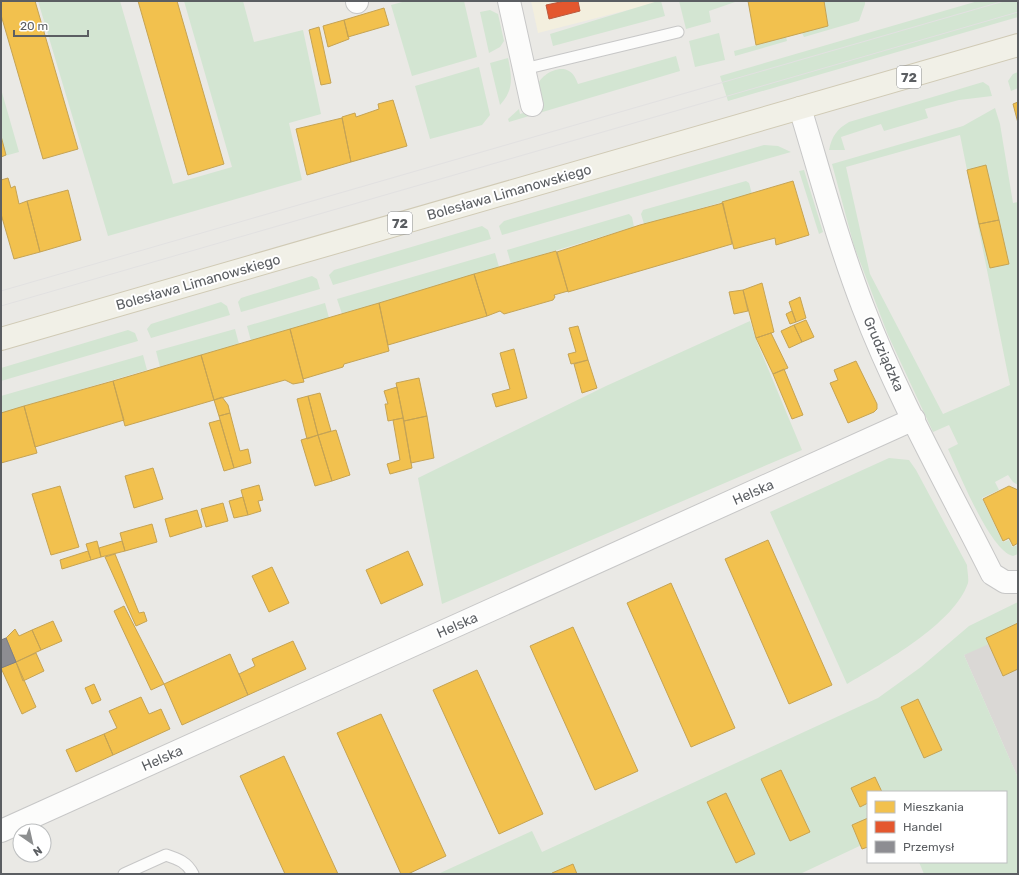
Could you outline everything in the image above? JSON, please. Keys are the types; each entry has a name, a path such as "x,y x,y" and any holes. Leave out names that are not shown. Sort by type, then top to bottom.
{"main road":[{"name":"Bolesława Limanowskiego","path":"1,339 1018,45"}],"street":[{"path":"509,1 532,106"},
{"name":"Grudziądzka","path":"800,108 839,240 863,308 895,382 992,574 1012,582"},
{"name":"Helska","path":"1,831 914,419"}],"lane":[{"path":"524,69 678,32"},
{"path":"124,874 166,855 182,860 190,868 193,874"}],"shaded area":[{"path":"531,1 663,1 538,33"},
{"path":"1018,623 1018,778 964,655"}],"green space":[{"path":"38,1 120,1 173,184 232,167 184,1 243,1 254,42 303,30 321,114 289,123 302,180 108,236"},
{"path":"406,1 464,1 477,57 412,76 391,5"},
{"path":"661,1 665,16 553,46 550,34"},
{"path":"679,1 738,1 709,11 711,22 686,29"},
{"path":"824,1 865,1 865,4 859,21 804,37 802,33 828,25"},
{"path":"978,1 1018,1 1018,17 728,101 720,76"},
{"path":"490,10 498,14 504,41 500,47 489,53 480,12"},
{"path":"719,33 725,60 695,67 689,41"},
{"path":"786,37 787,41 735,56 734,51"},
{"path":"676,56 680,71 509,122 508,119 519,109 520,114 543,107 537,89 538,84 544,76 554,70 565,69 569,71 574,75 578,84"},
{"path":"508,58 511,77 510,89 500,105 490,63"},
{"path":"479,67 490,115 482,125 430,139 415,86"},
{"path":"1018,72 1018,88 1011,91 1008,81 1013,74"},
{"path":"983,82 989,86 992,96 959,100 925,109 928,118 884,131 881,124 841,137 845,150 829,150 836,133 841,127 849,122"},
{"path":"1,89 19,152 1,157"},
{"path":"995,108 1000,124 1013,203 1018,202 1018,485 1013,482 1008,475 995,482 999,490 982,498 1003,542 1009,540 1012,547 1018,545 1018,554 1013,556 1004,551 985,526 967,492 948,449 958,444 949,425 933,432 888,335 854,246 832,164 963,126","holes":["960,135 1010,385 943,414 870,274 846,167"]},
{"path":"764,145 778,146 791,152 502,235 499,226 504,221"},
{"path":"804,170 823,232 819,234 799,171"},
{"path":"746,181 749,183 752,194 644,224 641,214 643,210"},
{"path":"629,214 632,217 634,227 511,264 507,250"},
{"path":"482,226 488,230 491,239 333,285 329,275 334,270"},
{"path":"495,253 499,267 342,314 337,299"},
{"path":"312,276 317,279 320,289 241,312 238,302 241,298"},
{"path":"221,302 227,306 230,315 151,338 147,329 151,324"},
{"path":"325,303 329,318 251,341 247,326"},
{"path":"750,321 757,342 802,450 442,604 418,478 606,386"},
{"path":"235,329 239,344 160,367 156,351"},
{"path":"128,330 135,333 138,341 1,381 1,368"},
{"path":"143,355 147,370 1,413 1,396"},
{"path":"889,458 909,460 916,470 967,565 968,583 960,598 948,613 933,627 897,654 847,684 770,512"},
{"path":"1018,602 1018,623 987,638 989,644 964,655 1018,778 1018,874 924,874 919,863 1007,863 1007,791 867,791 867,842 800,874 438,874 532,831 542,852 878,698 921,667 969,626"}],"building: Mieszkania":[{"path":"1,1 35,1 78,149 43,159 1,15"},
{"path":"138,1 177,1 224,164 188,175"},
{"path":"748,1 824,1 828,26 756,45"},
{"path":"384,8 389,25 348,37 344,20"},
{"path":"344,20 349,39 328,47 323,26"},
{"path":"319,27 331,83 321,85 309,30"},
{"path":"393,100 407,146 351,162 342,117 355,113 356,117 379,109 378,104"},
{"path":"1018,102 1018,123 1013,104"},
{"path":"342,118 351,162 307,175 296,129"},
{"path":"1,136 6,155 1,157"},
{"path":"986,165 999,220 979,224 967,170"},
{"path":"8,178 11,188 15,186 19,204 27,201 40,252 14,259 1,214 1,180"},
{"path":"793,181 809,235 776,245 775,238 734,249 722,202"},
{"path":"68,190 81,240 40,252 27,201"},
{"path":"723,203 732,244 568,292 557,252 640,225"},
{"path":"999,220 1009,264 990,268 979,224"},
{"path":"556,251 568,291 554,295 555,297 553,300 504,314 500,311 487,316 474,274"},
{"path":"474,274 487,316 388,345 379,303"},
{"path":"762,283 774,332 756,338 743,290"},
{"path":"743,290 748,311 734,314 729,292"},
{"path":"800,297 806,318 796,322 789,302"},
{"path":"379,303 389,351 344,364 343,367 303,379 290,329"},
{"path":"792,311 796,322 790,324 786,314"},
{"path":"806,320 814,337 802,342 794,325"},
{"path":"794,325 802,342 789,348 781,331"},
{"path":"578,326 588,360 571,364 568,354 576,352 569,328"},
{"path":"290,329 304,382 293,384 285,380 214,400 201,355"},
{"path":"771,333 788,368 773,374 756,338"},
{"path":"514,349 527,398 496,407 492,394 510,389 500,353"},
{"path":"201,355 214,400 125,426 113,381"},
{"path":"588,360 597,388 582,393 574,364"},
{"path":"856,361 877,404 877,409 874,412 848,423 830,383 838,380 834,370"},
{"path":"784,369 803,415 792,419 773,374"},
{"path":"419,378 427,416 404,421 396,383"},
{"path":"113,381 124,420 35,447 24,406"},
{"path":"397,387 403,418 388,421 385,404 388,404 384,391"},
{"path":"320,393 331,431 318,435 308,396"},
{"path":"308,396 318,435 307,439 297,399"},
{"path":"222,397 228,405 230,413 219,416 214,400"},
{"path":"24,406 37,453 1,463 1,413"},
{"path":"230,413 240,451 248,449 251,463 234,468 219,416"},
{"path":"427,416 434,458 411,463 404,421"},
{"path":"403,418 412,468 390,474 387,464 400,460 393,420"},
{"path":"220,420 234,468 224,471 209,423"},
{"path":"336,430 350,475 332,481 318,435"},
{"path":"318,435 332,481 315,486 301,440"},
{"path":"153,468 163,499 134,508 125,476"},
{"path":"259,485 263,500 258,501 261,511 248,515 241,490"},
{"path":"60,486 79,547 51,555 32,494"},
{"path":"1009,486 1018,490 1018,543 1013,546 1009,538 1003,541 983,499"},
{"path":"243,497 248,515 234,518 229,501"},
{"path":"223,503 228,521 206,527 201,509"},
{"path":"197,510 202,527 170,537 165,519"},
{"path":"152,524 157,542 125,551 120,533"},
{"path":"768,540 832,685 789,704 725,559"},
{"path":"97,541 101,557 91,560 86,544"},
{"path":"122,541 125,551 101,557 99,548"},
{"path":"88,551 91,560 62,569 60,560"},
{"path":"408,551 423,585 381,604 366,570"},
{"path":"115,554 139,613 144,612 147,621 136,626 105,557"},
{"path":"272,567 289,603 269,612 252,576"},
{"path":"671,583 735,728 691,747 627,603"},
{"path":"124,606 164,684 151,690 114,611"},
{"path":"53,621 62,641 41,650 32,630"},
{"path":"1018,623 1018,669 1003,676 986,638"},
{"path":"573,627 638,771 595,790 530,646"},
{"path":"15,629 19,636 32,630 41,650 16,662 6,638"},
{"path":"293,641 306,669 248,695 239,674 255,666 252,659"},
{"path":"36,653 44,671 23,681 16,662"},
{"path":"230,654 248,695 182,725 164,684"},
{"path":"16,662 36,707 22,714 1,668"},
{"path":"477,670 543,814 499,834 433,690"},
{"path":"94,684 101,700 92,704 85,688"},
{"path":"141,697 149,714 161,709 170,729 113,755 104,734 117,728 109,711"},
{"path":"918,699 942,750 924,758 901,707"},
{"path":"381,714 446,856 408,874 401,874 337,733"},
{"path":"104,734 113,755 76,772 66,750"},
{"path":"284,756 338,874 285,874 240,776"},
{"path":"781,770 810,832 790,841 761,779"},
{"path":"875,777 882,791 867,791 867,804 860,807 851,788"},
{"path":"726,793 755,854 736,863 707,802"},
{"path":"867,818 867,847 862,849 852,825"},
{"path":"573,864 577,874 552,873"}],"building: Handel":[{"path":"565,1 578,1 580,11 549,19 546,5"}],"building: Przemysł":[{"path":"6,638 16,662 1,668 1,640"}],"tram line":[{"path":"1,291 1004,1"},
{"path":"1,306 1018,12"}]}
